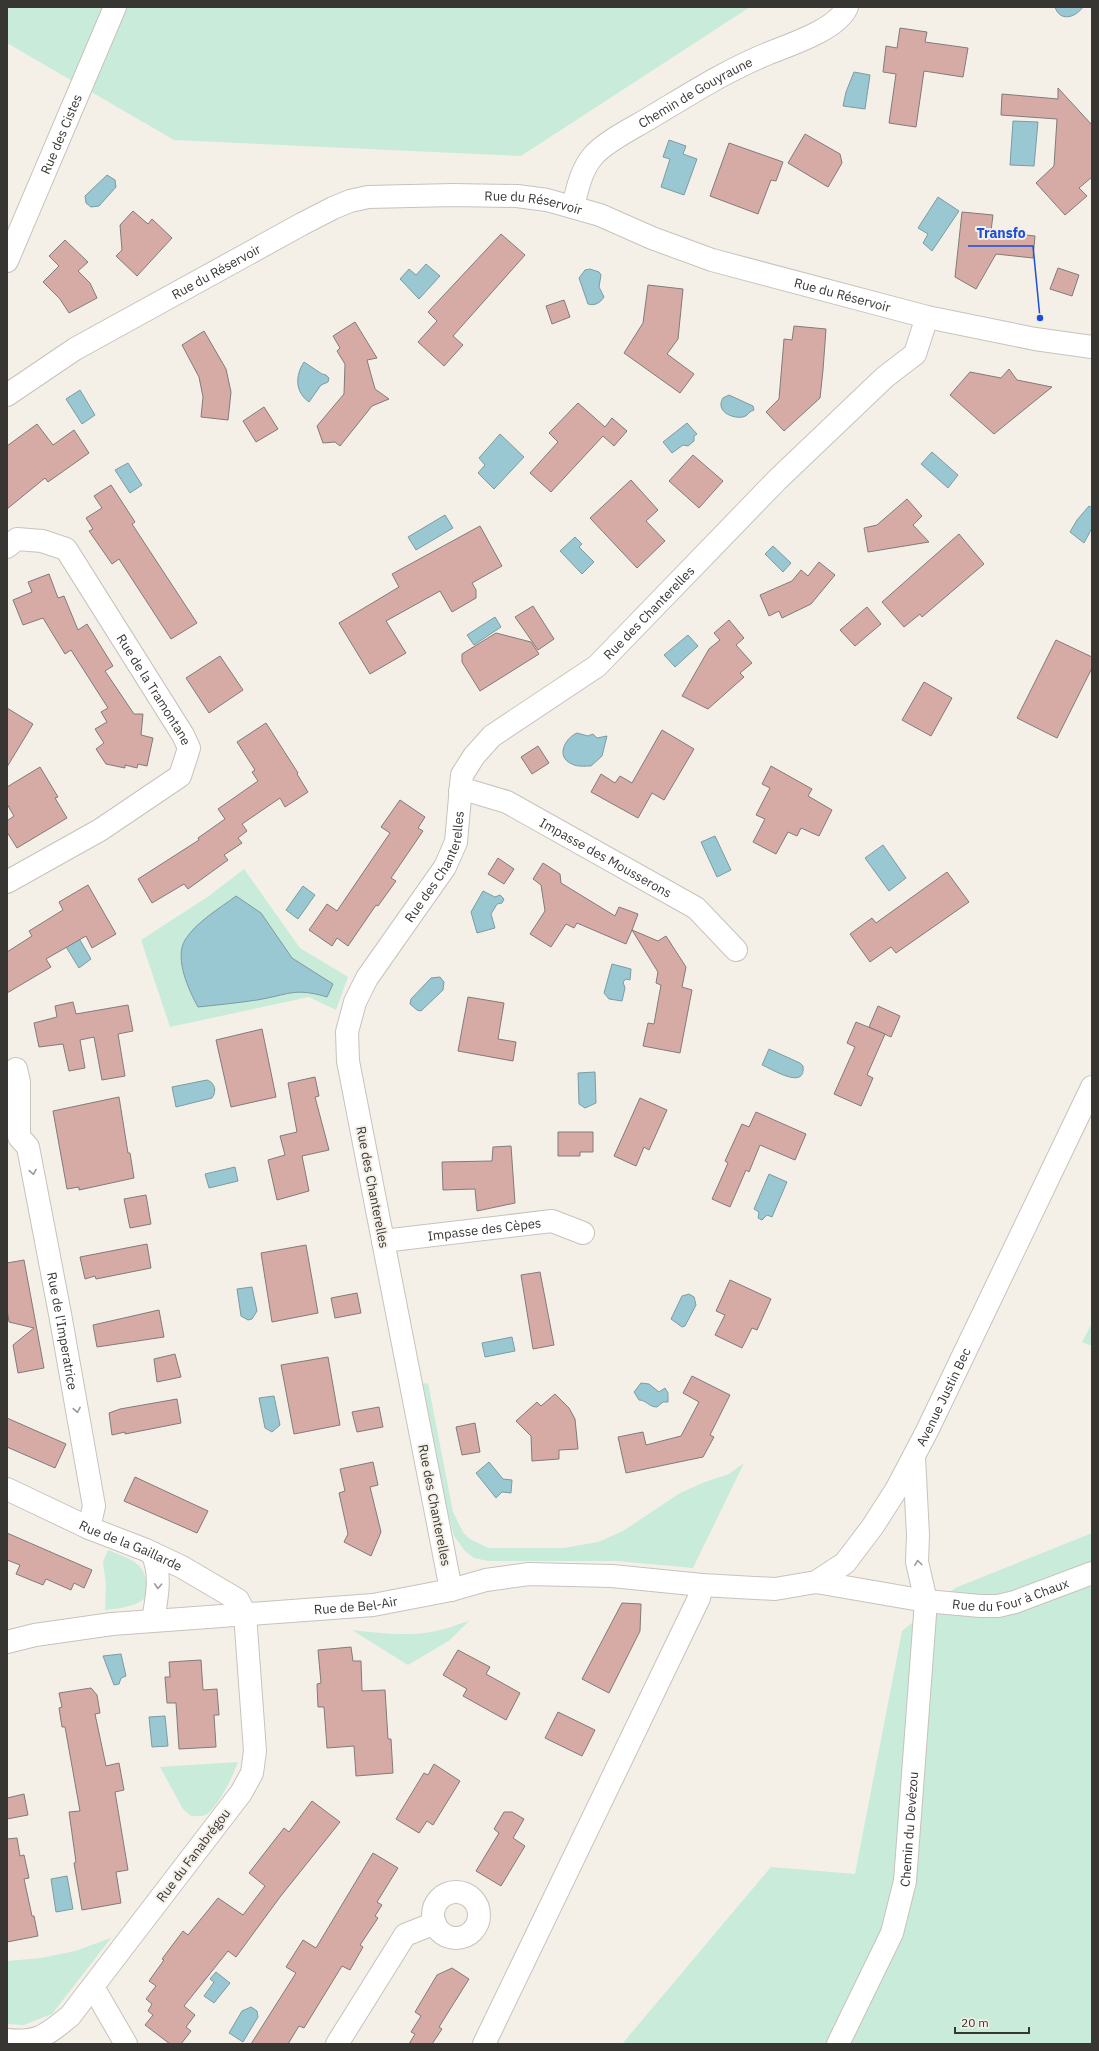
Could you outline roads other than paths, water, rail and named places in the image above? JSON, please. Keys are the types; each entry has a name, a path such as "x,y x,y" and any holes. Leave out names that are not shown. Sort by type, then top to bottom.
{"street":[{"name":"Rue des Cistes","path":"7,261 115,7"},
{"name":"Chemin de Gouyraune","path":"572,207 584,171 594,155 622,134 721,76 766,54 804,40 825,28 845,11 846,7"},
{"name":"Rue du Réservoir","path":"7,395 75,349 302,224 350,201 384,197 517,196 547,200 600,215 652,238 712,260 927,317 1034,340 1092,347"},
{"name":"Rue des Chanterelles","path":"452,1590 348,1061 347,1032 355,1002 367,978 445,867 456,842 459,824 462,775 474,756 492,736 597,666 776,480 885,378 915,354 927,317"},
{"name":"Rue de la Tramontane","path":"7,547 17,539 42,541 66,549 183,735 188,748 180,776 127,813 7,882"},
{"name":"Impasse des Mousserons","path":"460,791 470,791 507,802 696,908 736,950"},
{"name":"Rue de l'Imperatrice","path":"16,1069 19,1082 13,1136 28,1147 62,1322 94,1506 89,1528"},
{"name":"Avenue Justin Bec","path":"702,1585 775,1590 816,1582 845,1563 873,1526 896,1490 914,1456 1092,1087"},
{"name":"Impasse des Cèpes","path":"383,1241 552,1221 583,1233"},
{"path":"914,1456 918,1535 917,1562 926,1601"},
{"name":"Rue de la Gaillarde","path":"7,1490 89,1528 152,1552 182,1567 238,1600 244,1614"},
{"path":"152,1552 158,1570 158,1584 153,1620"},
{"name":"Rue du Four à Chaux","path":"816,1582 926,1601 980,1606 998,1606 1015,1602 1092,1573"},
{"name":"Rue de Bel-Air","path":"7,1642 43,1634 112,1624 373,1605 452,1590 486,1580 529,1574 612,1576 702,1585"},
{"path":"484,2044 699,1598 702,1585"},
{"name":"Chemin du Devézou","path":"838,2044 892,1933 905,1881 926,1601"},
{"name":"Rue du Fanabrégou","path":"15,2042 46,2036 70,2016 93,1988 241,1793 252,1773 255,1751 244,1614"},
{"path":"337,2044 405,1935 435,1924"},
{"path":"93,1988 126,2044"}],"water":[{"path":"1055,7 1083,7 1076,14 1068,17 1060,15"},
{"path":"854,72 870,75 865,109 843,106 846,92"},
{"path":"1013,121 1038,122 1034,166 1010,165"},
{"path":"669,140 686,146 683,154 697,159 684,195 661,187 670,159 663,157"},
{"path":"107,175 115,180 116,187 99,206 91,207 86,203 85,196"},
{"path":"938,197 959,211 932,251 923,243 928,234 918,228"},
{"path":"426,264 440,276 419,299 400,279 409,269 416,275"},
{"path":"590,269 599,272 601,275 599,287 604,297 601,301 593,305 588,304 579,278 585,270"},
{"path":"304,362 329,378 328,382 321,385 309,402 301,394 298,384 299,373"},
{"path":"80,390 95,415 82,424 66,399"},
{"path":"729,395 753,406 754,410 743,417 734,417 726,413 721,407 721,403 723,398"},
{"path":"687,423 697,434 694,436 694,441 688,446 683,445 672,453 663,442"},
{"path":"500,434 524,457 494,489 478,473 485,465 479,458"},
{"path":"932,452 958,475 948,488 921,464"},
{"path":"128,463 142,485 130,493 115,470"},
{"path":"1089,506 1092,508 1092,528 1084,543 1070,532 1077,520"},
{"path":"445,515 453,528 416,550 408,537"},
{"path":"575,537 582,544 579,547 594,562 582,574 560,551"},
{"path":"773,546 791,563 783,572 765,554"},
{"path":"495,617 501,627 474,645 467,635"},
{"path":"688,635 698,646 675,667 664,655"},
{"path":"577,733 588,736 593,734 597,738 607,736 602,756 591,766 574,765 567,761 564,757 563,752 566,743 573,735"},
{"path":"715,836 731,870 717,877 701,842"},
{"path":"883,845 906,878 889,891 865,858"},
{"path":"303,886 315,895 298,919 286,910"},
{"path":"483,891 495,897 500,895 504,899 502,903 497,904 491,914 495,928 477,933 471,912"},
{"path":"236,896 261,913 292,958 333,984 327,997 299,992 257,1000 198,1007 184,974 181,956 182,947 185,940 195,927"},
{"path":"77,935 91,959 79,968 63,942"},
{"path":"612,964 631,969 630,980 626,979 623,982 625,988 622,1001 609,999 604,993"},
{"path":"440,977 444,982 443,990 421,1011 417,1010 410,1004 411,999 431,978"},
{"path":"769,1049 800,1063 803,1066 803,1073 799,1077 794,1078 780,1074 762,1065"},
{"path":"595,1072 596,1103 585,1108 579,1104 578,1073"},
{"path":"207,1080 212,1083 215,1090 212,1098 176,1107 172,1087"},
{"path":"235,1167 238,1181 209,1188 205,1174"},
{"path":"769,1174 787,1182 772,1217 767,1215 762,1220 758,1218 759,1212 754,1209"},
{"path":"252,1287 257,1311 252,1319 248,1320 241,1316 237,1289"},
{"path":"689,1294 694,1297 696,1305 685,1326 682,1327 671,1319 682,1296"},
{"path":"512,1337 515,1351 485,1357 482,1343"},
{"path":"641,1383 649,1384 659,1392 665,1388 668,1393 668,1402 663,1402 657,1407 639,1400 634,1392"},
{"path":"274,1396 280,1425 272,1432 265,1428 259,1398"},
{"path":"489,1462 503,1479 512,1480 511,1493 502,1492 496,1498 476,1473"},
{"path":"121,1654 126,1676 121,1678 119,1684 114,1685 103,1656"},
{"path":"165,1716 168,1746 152,1747 149,1717"},
{"path":"67,1876 73,1909 56,1912 51,1879"},
{"path":"216,1972 230,1983 214,2003 204,1996 214,1982 210,1979"},
{"path":"251,2007 257,2011 258,2017 243,2042 229,2033 242,2011"}],"place":[{"name":"Transfo","path":"1040,318"}]}
